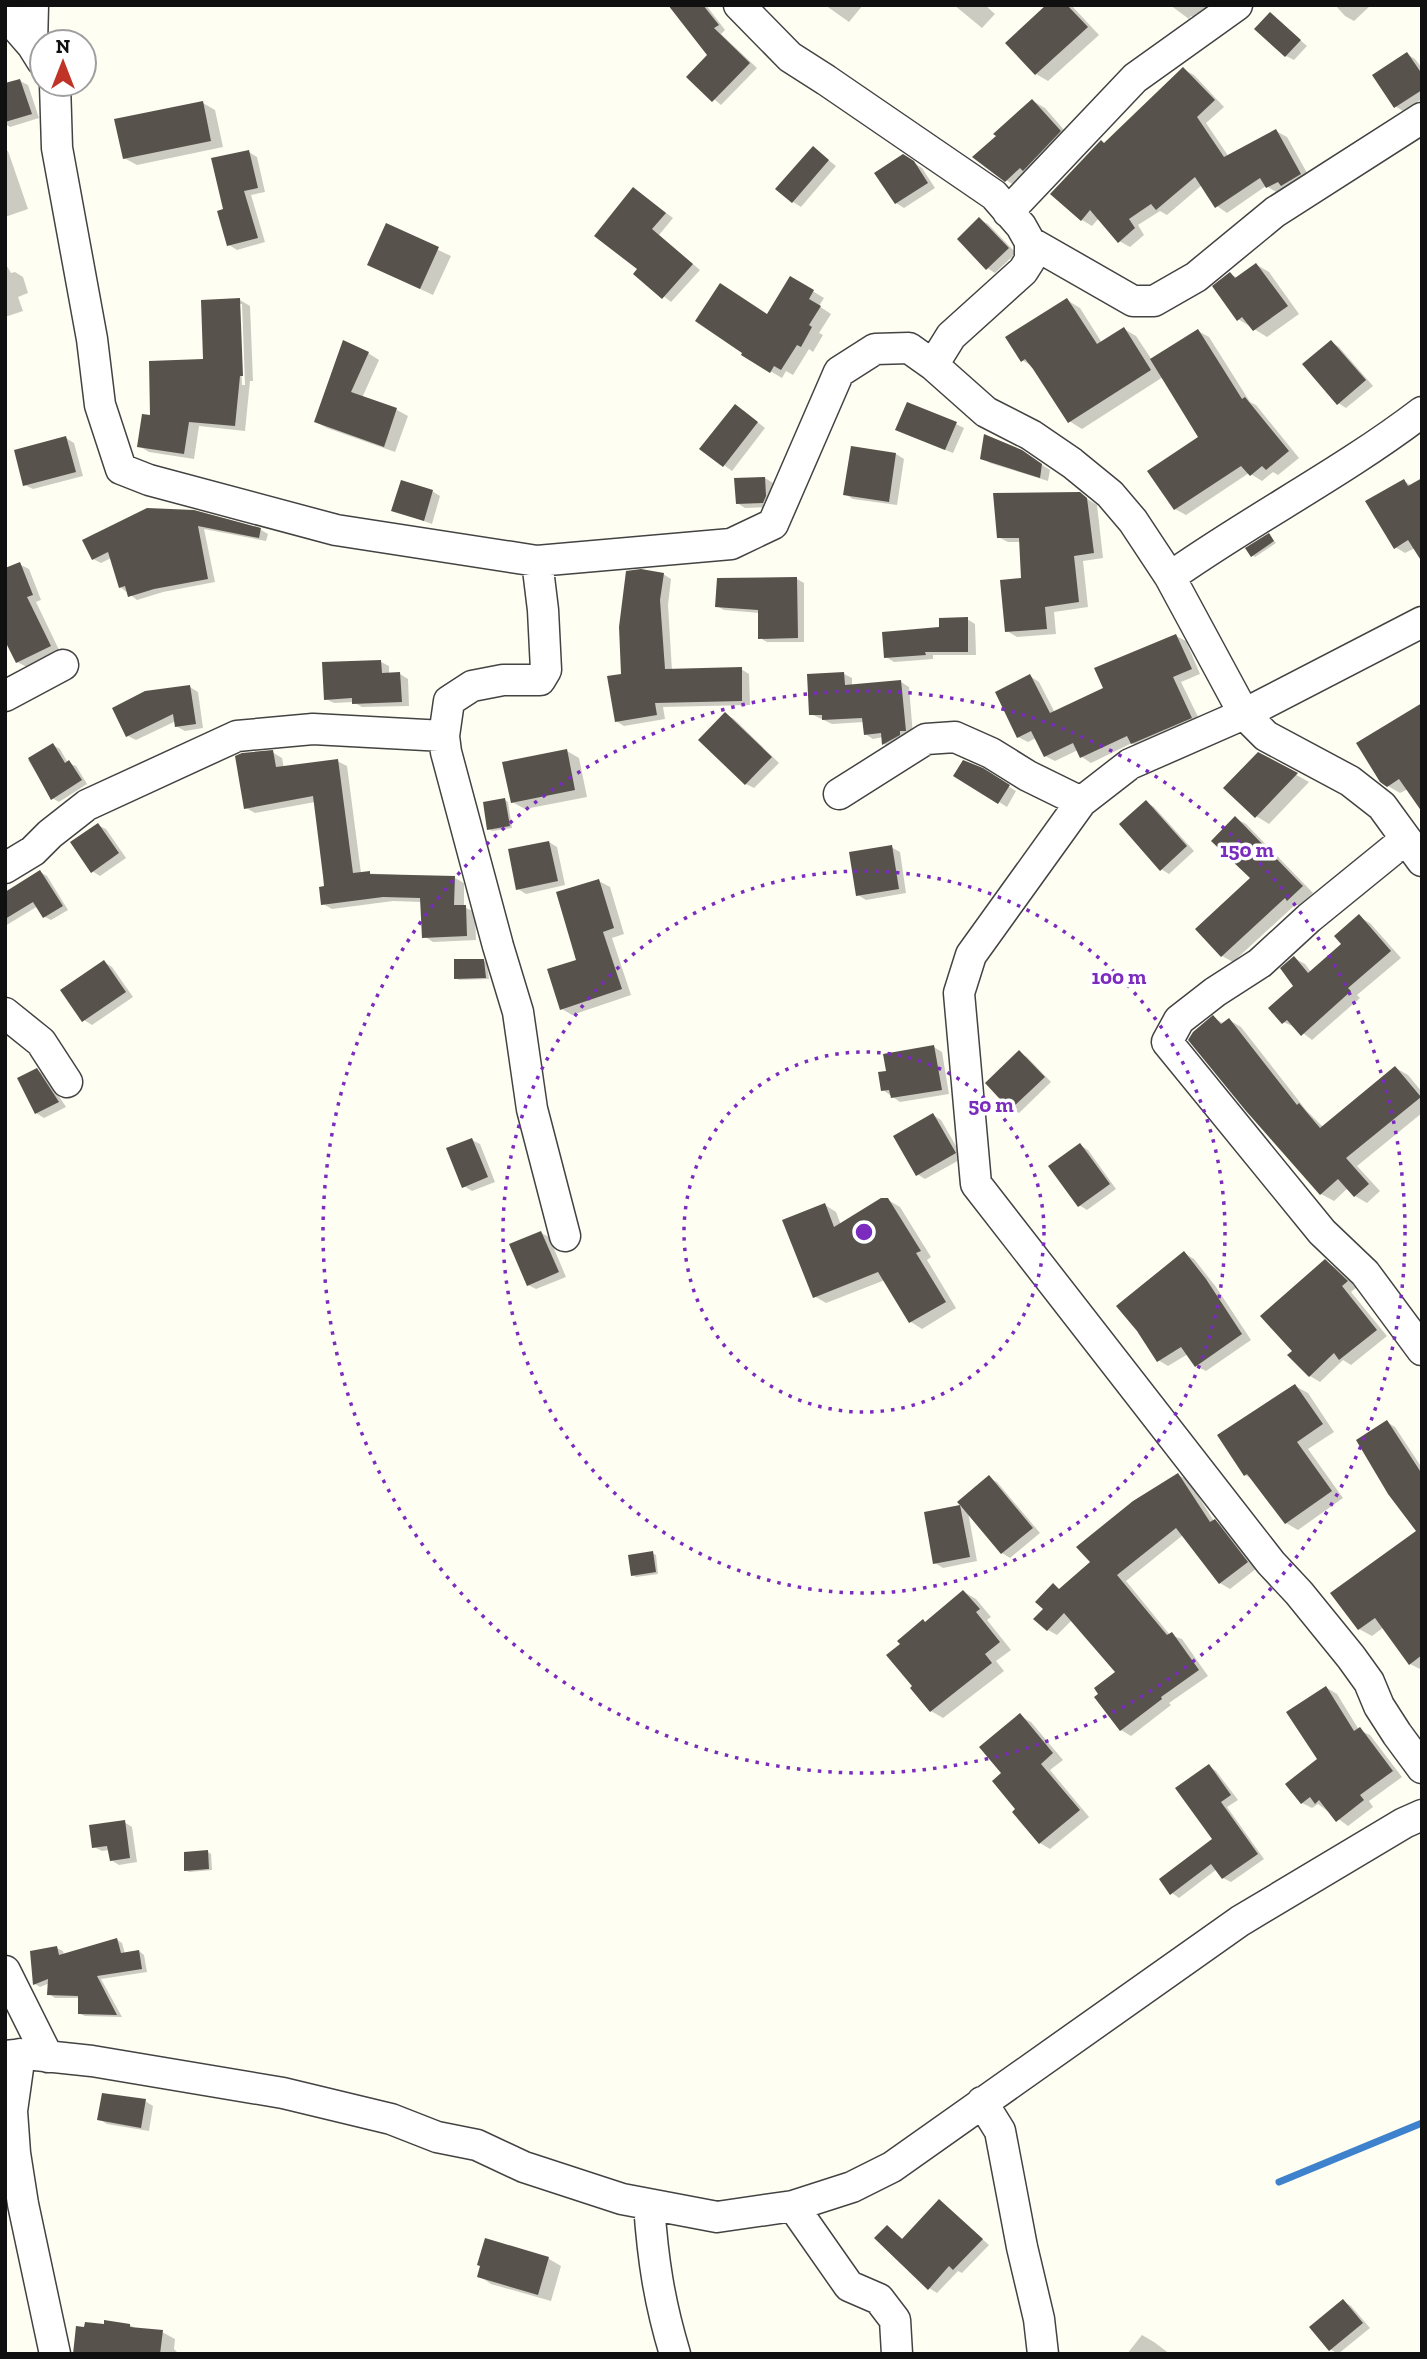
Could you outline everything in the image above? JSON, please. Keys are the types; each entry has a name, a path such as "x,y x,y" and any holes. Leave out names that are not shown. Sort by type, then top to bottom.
{"street":[{"path":"33,5 35,28"},
{"path":"740,5 790,58 994,195 1021,226 1030,242 1030,260 1023,271 951,336 933,365"},
{"path":"1008,212 1135,78 1237,5"},
{"path":"5,20 10,20 28,42"},
{"path":"55,98 57,148 92,339 100,405 121,469 149,480 336,530 537,561 731,544 773,524 839,372 875,349 909,348 933,365 986,412 1031,435 1073,463 1110,494 1133,521 1170,577 1244,714 1266,736 1350,781 1382,806 1415,852"},
{"path":"1030,242 1133,301 1154,301 1195,277 1275,212 1422,118"},
{"path":"1170,577 1265,513 1382,443 1422,412"},
{"path":"537,561 546,670 540,680 503,680 472,685 449,701 443,736 494,933 518,1012 532,1109 565,1236"},
{"path":"1422,622 1244,714 1130,764 1081,802 971,955 959,993 976,1184 1222,1502 1351,1657 1369,1682 1379,1706 1422,1768"},
{"path":"5,696 63,665"},
{"path":"5,868 33,851 87,805 237,736 313,729 443,736"},
{"path":"839,794 926,739 955,737 991,753 1028,776 1081,802"},
{"path":"1415,852 1395,848 1309,918 1260,963 1215,992 1179,1020 1167,1042 1322,1232 1365,1273 1422,1350"},
{"path":"5,1013 41,1042 67,1082"},
{"path":"25,2056 92,2061 283,2094 391,2119 437,2137 477,2145 524,2167 622,2199 649,2205 717,2217 793,2206 852,2187 892,2167 1241,1921 1404,1823 1422,1815"},
{"path":"5,1970 25,2056 12,2111 15,2153 23,2204 55,2354"},
{"path":"982,2102 1000,2131 1021,2247 1039,2319 1043,2354"},
{"path":"649,2205 653,2263 664,2318 675,2354"},
{"path":"793,2206 849,2286 879,2299 895,2320 897,2354"}],"building":[{"path":"668,5 703,5 719,25 714,28 750,63 712,102 686,77 707,55"},
{"path":"1046,5 1067,5 1088,27 1035,75 1005,43"},
{"path":"1270,12 1301,40 1285,57 1254,29"},
{"path":"1407,52 1422,74 1422,90 1394,108 1372,75"},
{"path":"1183,67 1215,100 1197,117 1224,157 1276,129 1301,174 1281,186 1278,182 1266,188 1260,178 1215,208 1195,177 1156,210 1151,204 1129,219 1135,228 1118,243 1090,210 1081,221 1050,194 1101,140 1104,143"},
{"path":"20,79 32,114 5,122 5,83"},
{"path":"1032,99 1061,131 1023,171 1020,168 1005,182 972,157"},
{"path":"203,101 211,141 123,159 114,119"},
{"path":"813,146 829,160 792,203 775,189"},
{"path":"249,150 258,188 244,191 258,238 227,246 217,211 223,209 211,158"},
{"path":"903,154 914,161 928,183 895,204 874,173"},
{"path":"633,187 666,213 652,229 693,264 662,299 633,274 637,269 594,236"},
{"path":"979,217 1009,248 986,270 957,239"},
{"path":"386,223 439,247 420,289 367,265"},
{"path":"1256,263 1288,306 1253,331 1242,317 1237,321 1212,286 1230,272 1235,278"},
{"path":"790,276 814,290 809,299 821,306 809,325 812,327 801,347 797,345 781,370 774,366 770,373 695,321 720,283 767,314"},
{"path":"240,298 243,376 240,376 235,426 189,422 184,454 137,447 142,414 150,415 149,361 203,359 201,300"},
{"path":"1067,298 1097,344 1124,327 1151,370 1068,423 1033,369 1025,359 1021,362 1005,337"},
{"path":"1198,329 1242,399 1245,397 1289,451 1266,470 1262,466 1250,476 1241,466 1174,510 1147,471 1198,437 1150,359"},
{"path":"343,340 369,352 351,392 397,408 384,447 314,422"},
{"path":"1331,340 1366,380 1337,405 1302,364"},
{"path":"907,402 957,422 945,450 895,430"},
{"path":"735,404 758,422 723,467 699,449"},
{"path":"984,434 1022,450 1042,464 1040,478 980,459"},
{"path":"66,436 76,472 23,486 14,450"},
{"path":"851,446 896,453 889,502 843,495"},
{"path":"765,477 766,496 763,503 736,504 734,478"},
{"path":"1422,478 1422,562 1408,540 1394,549 1365,501 1404,479 1408,486"},
{"path":"401,480 433,490 424,521 391,511"},
{"path":"1080,492 1087,498 1094,553 1074,556 1079,602 1045,607 1047,629 1005,632 1000,580 1021,578 1019,538 997,538 993,493"},
{"path":"147,508 194,510 261,528 259,538 198,526 208,579 128,597 125,586 119,588 108,552 92,560 82,540"},
{"path":"1269,533 1274,541 1251,557 1245,548"},
{"path":"20,562 33,595 27,597 51,646 16,663 5,641 5,568"},
{"path":"641,569 664,573 660,600 665,669 742,667 742,701 655,703 657,715 615,722 607,676 621,674 619,627 626,571"},
{"path":"797,577 798,638 758,639 758,610 715,607 717,578"},
{"path":"968,617 968,652 925,652 926,655 884,658 882,632 939,627 939,618"},
{"path":"1176,634 1192,669 1173,677 1192,718 1131,744 1127,736 1080,758 1073,743 1044,757 1031,731 1017,738 995,692 1030,674 1050,713 1103,688 1094,668"},
{"path":"381,660 382,673 400,672 402,702 352,704 352,698 324,700 322,662"},
{"path":"844,672 845,685 901,680 906,731 900,731 900,735 882,745 881,733 864,735 862,718 822,720 822,715 809,715 807,674"},
{"path":"190,685 196,724 175,727 173,714 126,737 112,708 145,691"},
{"path":"1422,703 1422,812 1399,779 1387,787 1380,782 1356,743"},
{"path":"725,712 772,757 745,785 698,740"},
{"path":"53,743 65,763 69,760 82,780 51,800 28,758"},
{"path":"567,749 575,790 511,803 502,762"},
{"path":"273,750 276,767 338,759 353,873 370,871 370,874 455,876 454,905 466,905 467,936 422,938 420,898 383,897 321,905 319,887 324,886 313,796 244,809 235,756"},
{"path":"1258,752 1298,773 1255,818 1223,788"},
{"path":"963,760 983,768 1010,785 998,804 953,776"},
{"path":"505,798 510,826 487,830 483,802"},
{"path":"1146,800 1187,846 1160,871 1119,824"},
{"path":"1235,816 1303,886 1287,901 1285,898 1221,957 1195,929 1250,878 1211,841"},
{"path":"98,823 119,853 91,873 70,842"},
{"path":"549,841 558,881 516,890 508,849"},
{"path":"892,845 899,889 856,896 849,852"},
{"path":"40,870 63,906 43,918 33,902 5,919 5,892"},
{"path":"599,879 614,928 603,932 622,989 560,1010 547,969 576,960 556,892"},
{"path":"1359,914 1391,951 1348,988 1351,991 1301,1036 1287,1020 1282,1024 1268,1008 1293,986 1280,968 1294,956 1308,973 1341,944 1334,936"},
{"path":"454,959 484,959 486,978 454,979"},
{"path":"104,960 126,992 82,1022 60,990"},
{"path":"1213,1015 1221,1024 1229,1018 1297,1105 1299,1103 1320,1128 1395,1066 1421,1097 1346,1158 1369,1184 1354,1197 1338,1179 1320,1195 1188,1040 1193,1032"},
{"path":"934,1045 942,1090 891,1098 889,1090 881,1091 878,1072 886,1071 883,1054"},
{"path":"1019,1050 1045,1077 1010,1110 985,1083"},
{"path":"37,1068 59,1102 35,1114 17,1078"},
{"path":"933,1113 956,1153 916,1176 893,1136"},
{"path":"472,1138 488,1177 462,1188 446,1148"},
{"path":"1080,1143 1110,1184 1078,1207 1048,1166"},
{"path":"881,1198 888,1198 921,1251 916,1253 946,1302 909,1323 878,1272 813,1298 782,1220 825,1203 834,1227"},
{"path":"541,1231 559,1272 527,1286 509,1244"},
{"path":"1184,1251 1242,1334 1195,1367 1181,1347 1157,1362 1137,1331 1116,1306"},
{"path":"1325,1259 1348,1281 1342,1286 1377,1330 1339,1360 1334,1353 1309,1377 1287,1355 1292,1351 1260,1316"},
{"path":"1295,1384 1323,1424 1297,1442 1332,1491 1285,1524 1247,1474 1244,1476 1217,1435"},
{"path":"1387,1420 1422,1474 1422,1655 1409,1665 1375,1618 1358,1630 1330,1593 1416,1531 1388,1494 1356,1440"},
{"path":"1178,1473 1210,1522 1215,1519 1248,1562 1219,1584 1176,1528 1117,1575 1167,1635 1172,1632 1199,1670 1120,1731 1094,1697 1098,1694 1094,1688 1115,1672 1064,1613 1047,1631 1033,1619 1043,1609 1035,1602 1053,1583 1059,1589 1090,1562 1076,1547 1133,1501"},
{"path":"989,1475 1033,1528 1001,1554 957,1502"},
{"path":"960,1505 970,1557 933,1564 924,1512"},
{"path":"653,1551 656,1572 631,1576 628,1555"},
{"path":"963,1590 980,1609 976,1612 1000,1642 985,1654 992,1663 930,1712 886,1655 900,1644 897,1641 923,1619 925,1622"},
{"path":"1326,1686 1354,1731 1360,1727 1393,1771 1360,1795 1364,1800 1336,1822 1319,1800 1315,1804 1310,1797 1301,1804 1285,1784 1317,1759 1286,1712"},
{"path":"1020,1713 1053,1753 1041,1764 1080,1810 1039,1844 1012,1812 1015,1809 992,1781 1001,1773 979,1747"},
{"path":"1209,1764 1231,1795 1221,1802 1258,1854 1222,1879 1211,1864 1170,1895 1159,1879 1212,1839 1175,1788"},
{"path":"125,1820 130,1858 110,1861 107,1846 92,1848 89,1825"},
{"path":"208,1850 209,1869 184,1871 184,1852"},
{"path":"117,1938 121,1953 139,1950 142,1969 97,1976 117,2015 78,2014 78,1996 47,1995 48,1979 33,1985 30,1951 57,1946 59,1955"},
{"path":"102,2093 146,2099 141,2128 97,2120"},
{"path":"939,2199 983,2239 953,2270 949,2266 928,2290 874,2238 887,2225 902,2239"},
{"path":"485,2238 549,2257 538,2295 477,2277 480,2266 477,2265"},
{"path":"1343,2299 1363,2323 1329,2351 1309,2327"},
{"path":"104,2320 130,2324 130,2327 163,2330 160,2354 73,2354 76,2326 84,2327 85,2322 104,2324"}],"waterway":[{"path":"1279,2182 1422,2123"}]}
